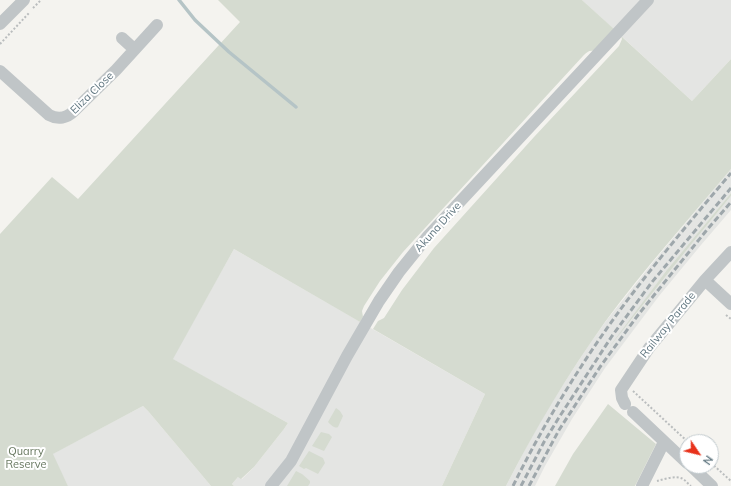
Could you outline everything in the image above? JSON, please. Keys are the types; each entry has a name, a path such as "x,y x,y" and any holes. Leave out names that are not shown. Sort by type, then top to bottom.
{"street":[{"path":"0,24 24,0"},
{"name":"Akuna Drive","path":"271,486 291,461 347,356 379,301 399,272 428,236 648,0"},
{"name":"Eliza Close","path":"0,70 51,116 60,118 68,116 109,77 158,25"},
{"path":"122,38 134,49"},
{"name":"Railway Parade","path":"664,442 629,408 622,398 620,390 649,348 705,280 731,252"},
{"path":"705,280 731,304"},
{"path":"642,486 664,442 679,456"},
{"path":"699,474 712,486"}],"path":[{"path":"0,44 41,0"},
{"path":"631,389 679,434"},
{"path":"719,470 731,481"},
{"path":"654,482 674,477 683,479 691,486"}],"shaded area":[{"path":"582,0 731,0 731,59 692,101"},
{"path":"731,169 731,193 666,271 624,329 731,196 731,210 659,296 605,368 572,419 535,486 506,486 545,413 591,342 654,261"},
{"path":"234,249 485,394 442,486 234,486 232,484 239,476 242,479 254,467 288,423 172,359"},
{"path":"143,406 211,486 68,486 52,454"}],"green space":[{"name":"Quarry Reserve","path":"218,0 582,0 614,29 594,51 588,52 583,56 403,252 380,281 364,306 362,311 363,317 360,322 234,249 173,359 288,423 254,467 241,479 238,477 232,484 234,486 211,486 143,406 53,454 68,486 0,486 0,234 52,177 78,199 240,22"},
{"path":"621,36 692,101 731,59 731,169 651,263 605,322 552,402 506,486 442,486 485,394 373,329 378,321 384,318 402,290 434,248 534,137 619,46 622,39"},
{"path":"731,193 731,196 607,350 666,271"},
{"path":"608,404 656,444 635,486 555,486 573,454"},
{"path":"336,408 343,416 338,427 333,426 328,422"},
{"path":"321,432 329,434 332,437 324,451 312,446"},
{"path":"309,451 323,458 325,463 318,474 299,466"},
{"path":"296,471 310,481 308,486 287,486"}],"waterway":[{"path":"179,0 195,20 229,52 296,107"}],"railway":[{"path":"513,486 549,418 605,331 660,258 731,173"},
{"path":"521,486 544,442 612,336 652,282 731,188"},
{"path":"529,486 559,430 600,367 638,315 731,202"}]}
